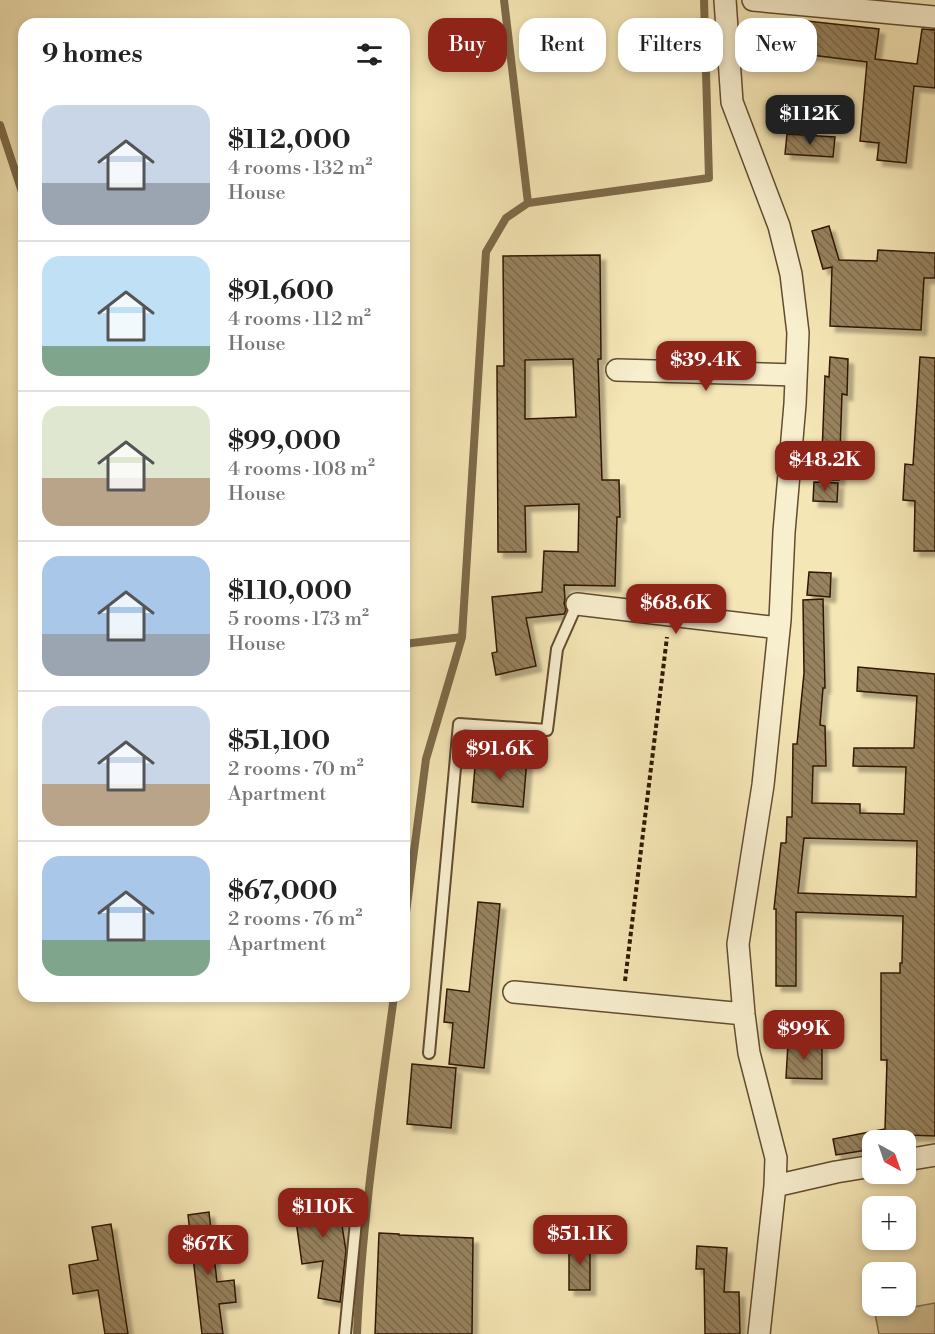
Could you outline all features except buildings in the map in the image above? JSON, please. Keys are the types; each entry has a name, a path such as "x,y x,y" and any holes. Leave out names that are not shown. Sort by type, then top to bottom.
{"street":[{"path":"725,0 732,102 779,226 791,274 798,333 779,628 763,785 738,944 749,1053 776,1158 759,1334"},
{"path":"753,0 935,17"},
{"path":"617,370 796,375"},
{"path":"577,604 779,628"},
{"path":"514,992 744,1014"},
{"path":"916,1158 935,1155"},
{"path":"775,1186 862,1168"}],"lane":[{"path":"429,1053 459,724 547,730 557,649 577,604"},
{"path":"345,1334 357,1210"}],"path":[{"path":"622,1002 670,614"}],"shaded area":[{"path":"935,1303 935,1334 879,1334 875,1316 916,1316 916,1306"}],"waterway":[{"path":"410,882 426,759 462,637 486,252 506,218 528,203 504,0"},
{"path":"528,203 709,178 704,0"},
{"path":"0,125 18,180"},
{"path":"410,643 462,637"},
{"path":"357,1334 367,1207 393,1002"}]}
